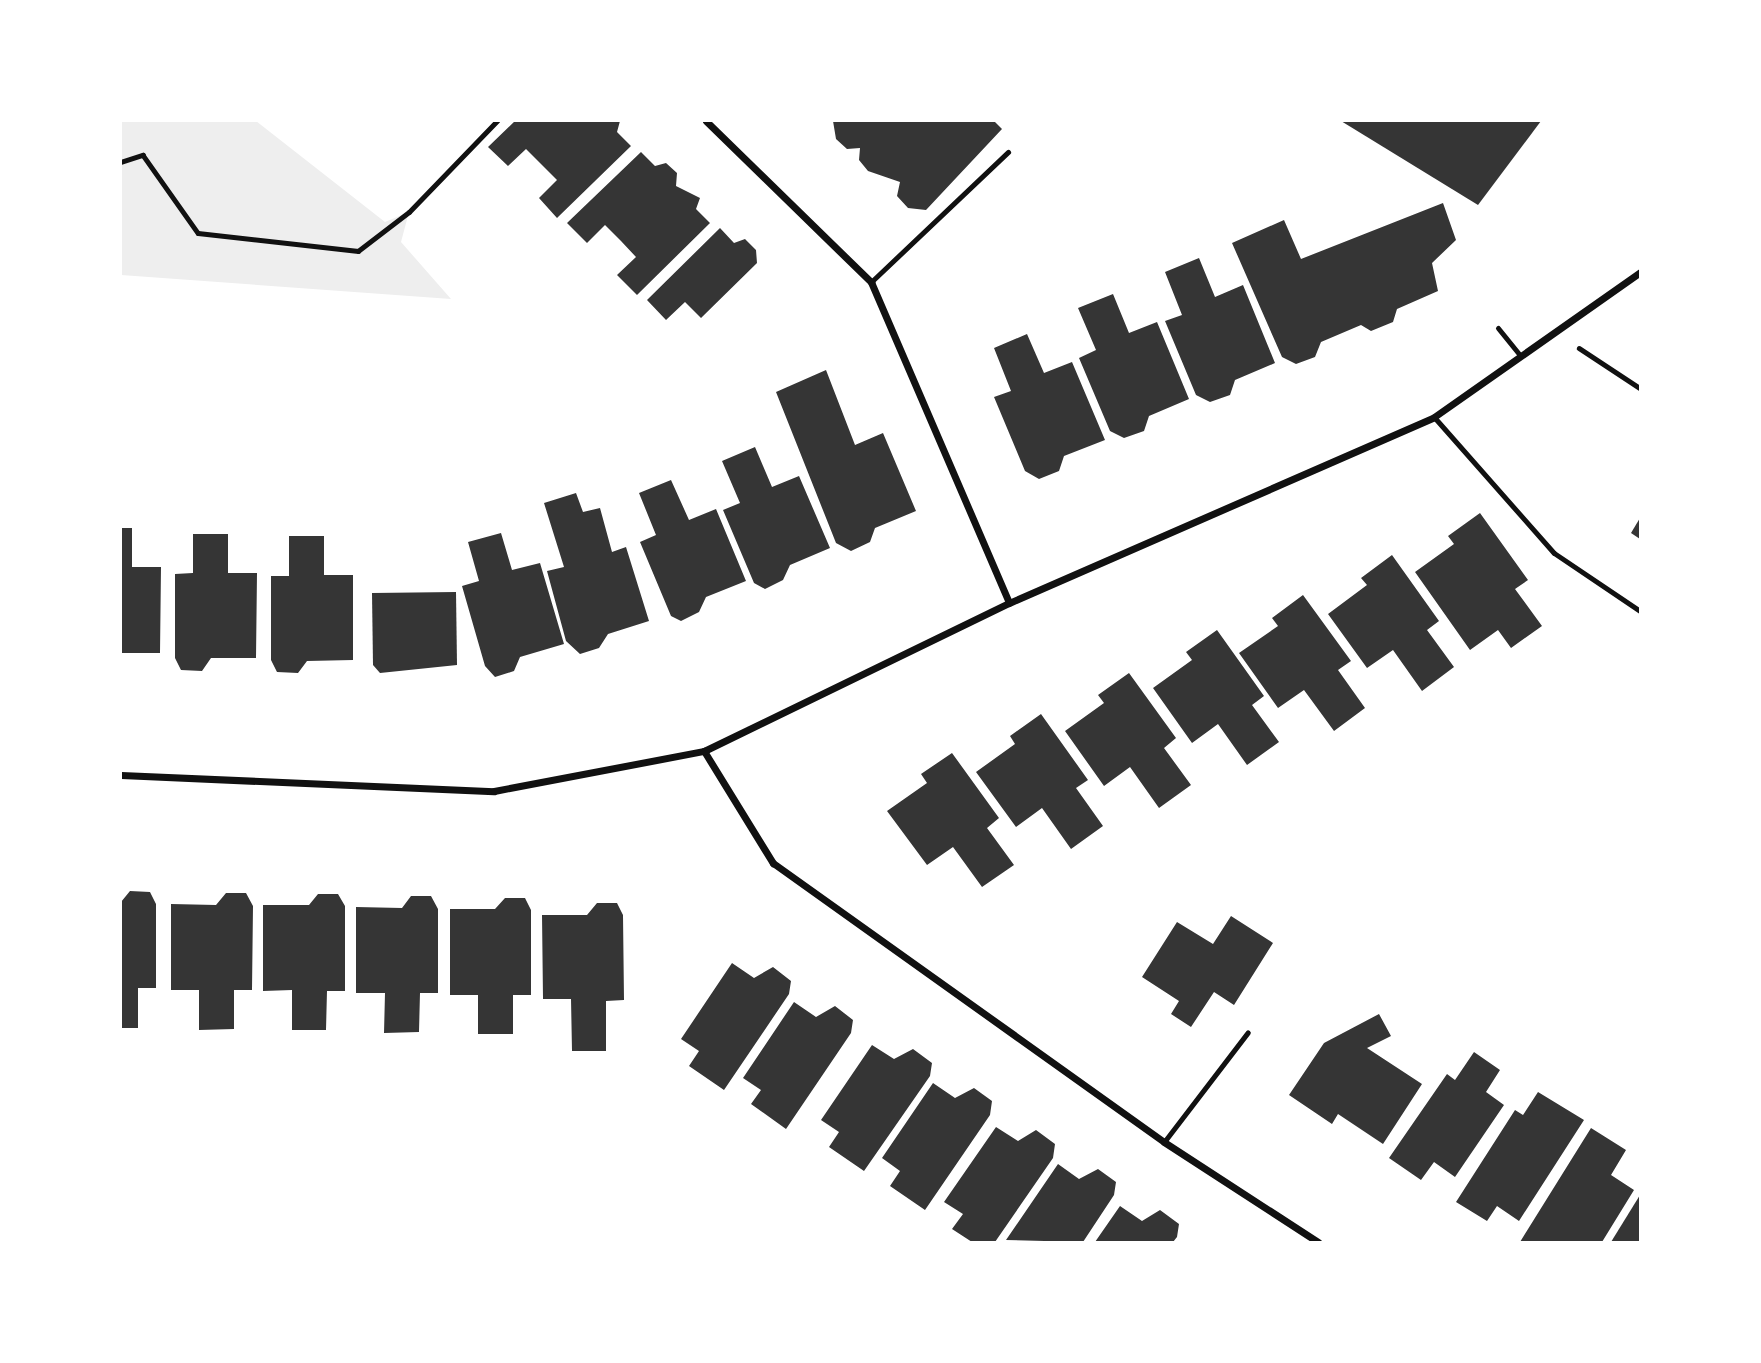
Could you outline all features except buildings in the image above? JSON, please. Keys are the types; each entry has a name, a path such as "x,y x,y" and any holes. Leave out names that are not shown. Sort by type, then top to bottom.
{"street":[{"path":"706,121 871,282 1009,603"},
{"path":"121,775 494,792 704,751 1009,603 1434,417 1640,272"},
{"path":"704,751 772,863 1164,1142 1318,1242"}],"lane":[{"path":"871,282 1008,152"},
{"path":"1498,328 1521,356"},
{"path":"1434,417 1554,553 1640,611"},
{"path":"1164,1142 1248,1032"}],"path":[{"path":"121,162 143,155 198,233 358,251 408,212 497,121"},
{"path":"1555,332 1640,388"}],"shaded area":[{"path":"121,121 256,121 385,222 409,212 401,242 451,299 121,275"}]}
